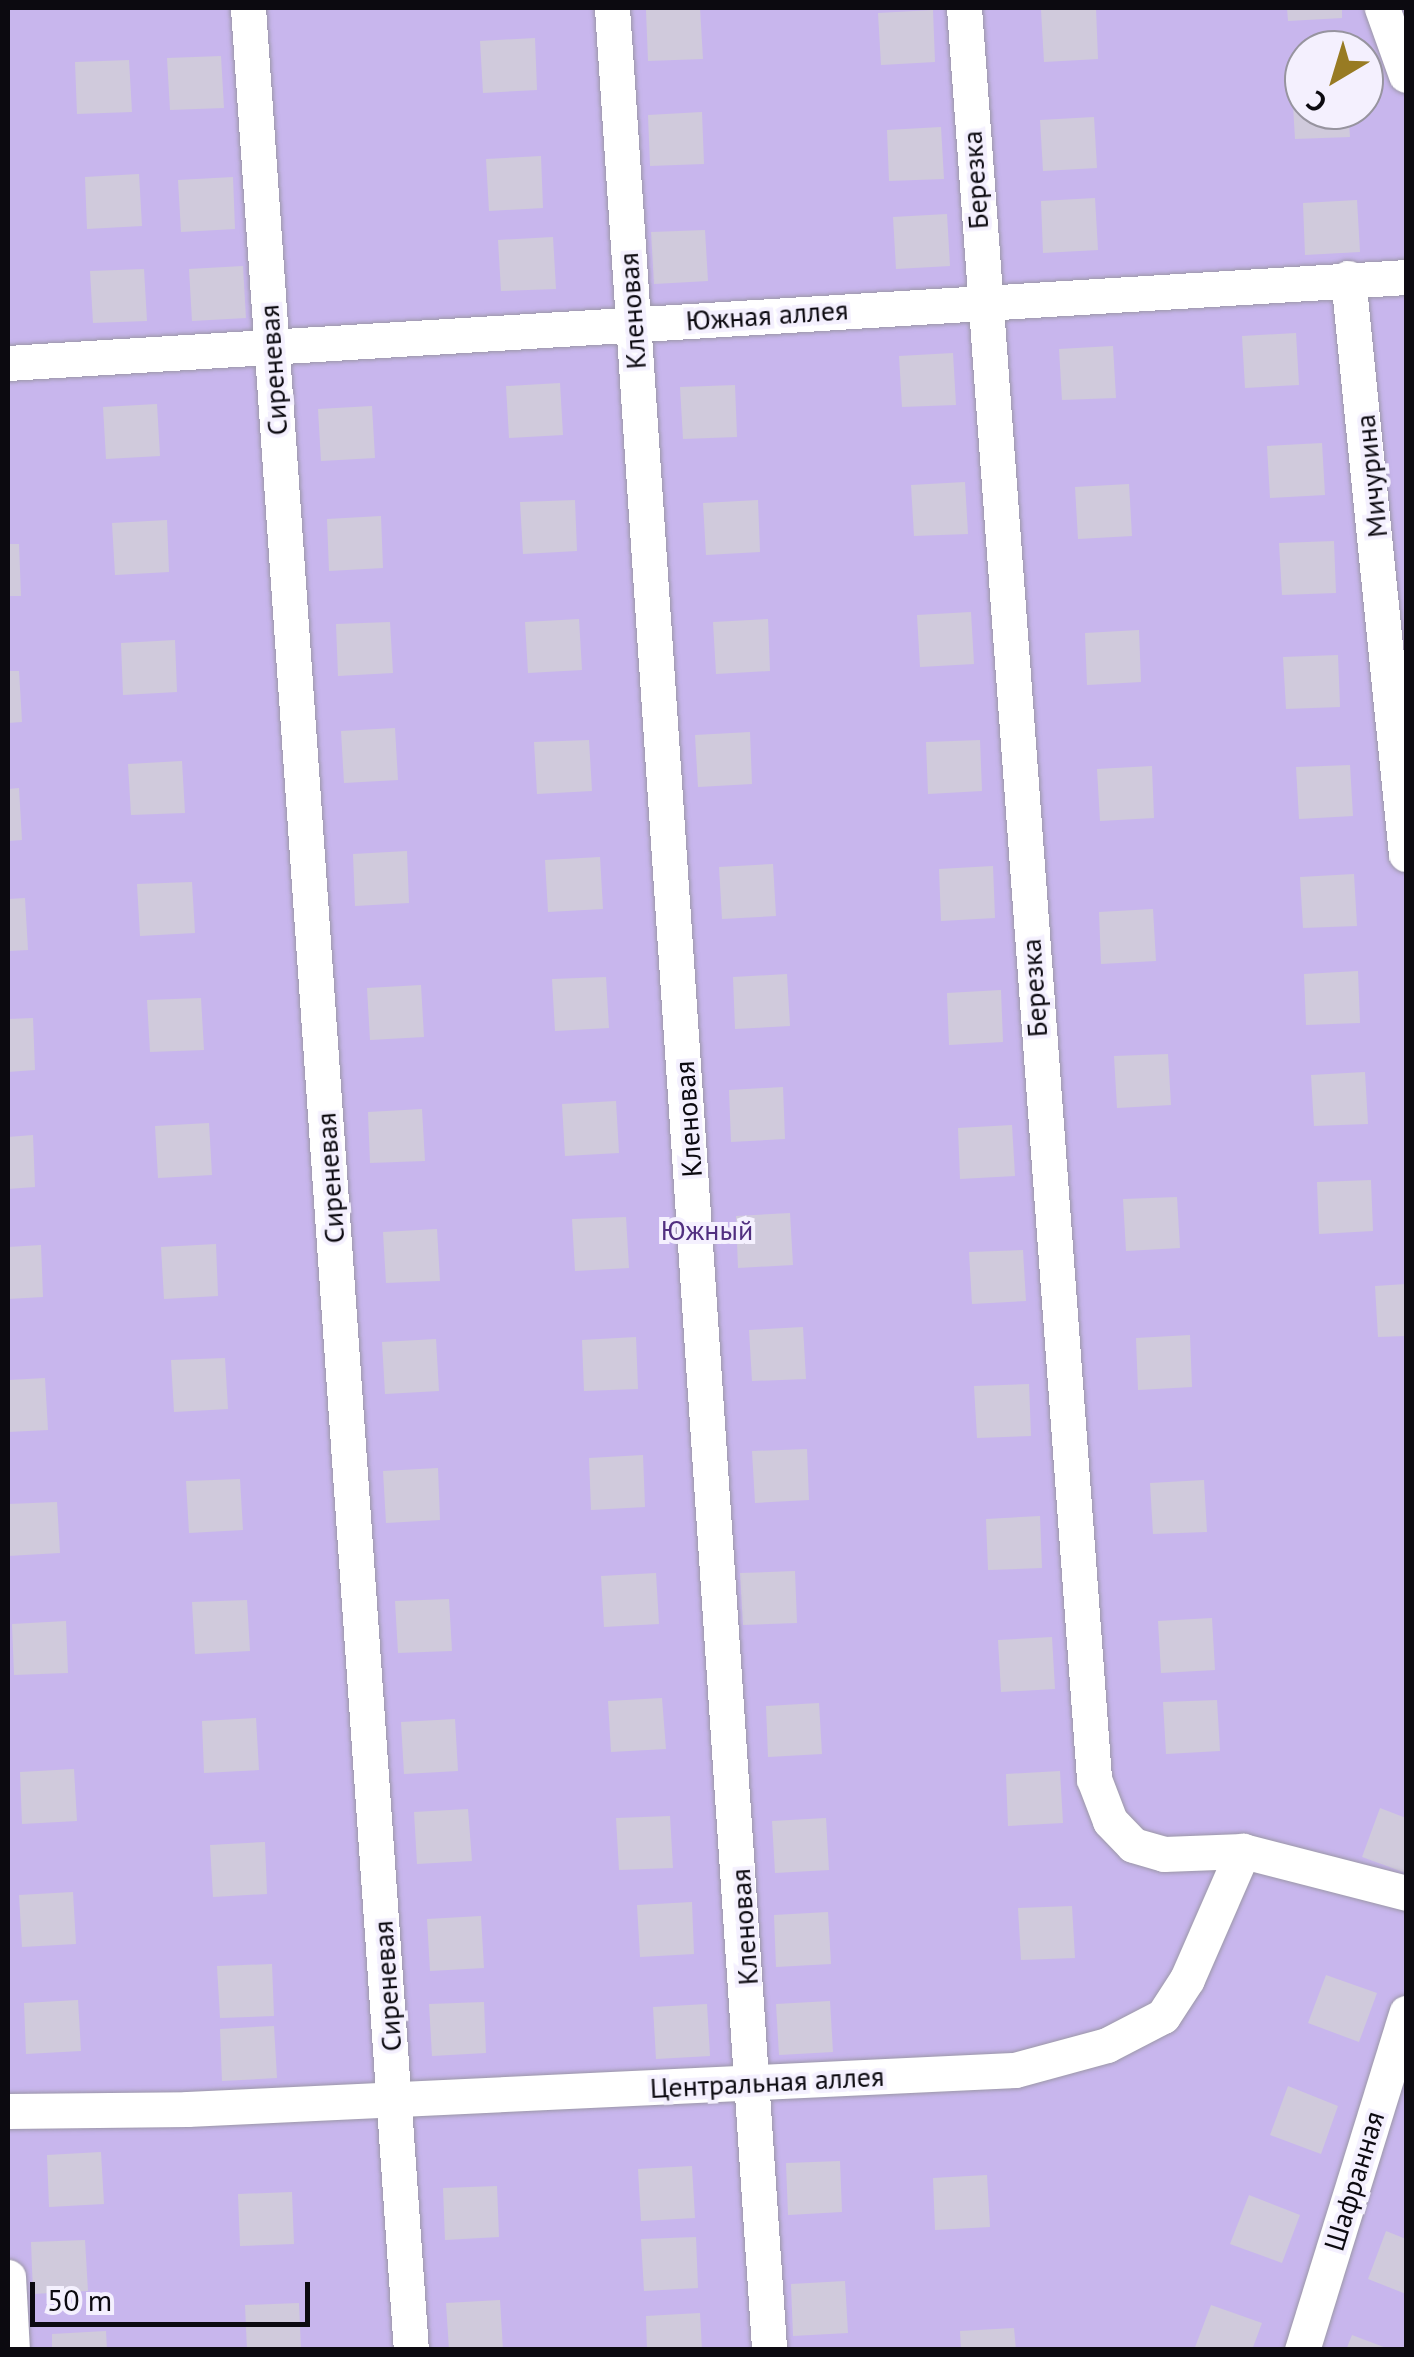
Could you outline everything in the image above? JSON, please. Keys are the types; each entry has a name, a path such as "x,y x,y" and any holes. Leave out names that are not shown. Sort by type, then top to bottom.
{"street":[{"name":"Сиреневая","path":"248,8 411,2350"},
{"name":"Кленовая","path":"612,8 755,2082 769,2350"},
{"name":"Березка","path":"964,8 982,301 1094,1779 1110,1821 1133,1844 1164,1854 1242,1851"},
{"path":"1382,8 1406,75"},
{"name":"Южная аллея","path":"8,363 1406,277"},
{"name":"Мичурина","path":"1348,278 1406,854"},
{"path":"1242,1851 1406,1893"},
{"name":"Центральная аллея","path":"8,2111 1014,2070 1107,2045 1163,2016 1187,1979 1242,1851"},
{"name":"Шафранная","path":"1302,2350 1406,2012"},
{"path":"8,2278 12,2350"}],"green space":[{"name":"Южный","path":"8,8 1406,8 1406,2349 8,2349"}],"building":[{"path":"700,8 703,59 648,61 646,10"},
{"path":"1096,8 1098,59 1044,62 1041,10"},
{"path":"1287,8 1342,8 1342,18 1288,21"},
{"path":"933,10 935,62 881,65 878,13"},
{"path":"535,38 537,90 483,93 480,41"},
{"path":"221,56 224,108 170,110 167,58"},
{"path":"129,60 132,112 77,114 75,62"},
{"path":"702,112 704,164 650,166 648,115"},
{"path":"1094,117 1097,168 1043,171 1040,120"},
{"path":"941,127 944,179 889,181 887,130"},
{"path":"1294,130 1349,130 1350,137 1295,139"},
{"path":"541,156 543,208 489,211 486,159"},
{"path":"139,174 142,226 87,229 85,177"},
{"path":"233,177 235,229 181,232 178,180"},
{"path":"1095,198 1098,250 1043,253 1041,201"},
{"path":"1357,200 1360,252 1305,255 1303,203"},
{"path":"947,214 950,266 896,269 893,217"},
{"path":"705,230 708,281 654,284 651,232"},
{"path":"553,237 556,289 501,291 498,240"},
{"path":"243,266 246,318 192,321 189,269"},
{"path":"144,269 147,321 93,323 90,271"},
{"path":"1296,333 1299,385 1245,388 1242,336"},
{"path":"1113,346 1116,398 1062,400 1059,349"},
{"path":"953,353 956,405 902,407 899,356"},
{"path":"560,383 563,435 509,438 506,386"},
{"path":"735,385 737,437 683,439 680,387"},
{"path":"157,404 160,456 106,459 103,407"},
{"path":"372,406 375,458 321,461 318,409"},
{"path":"1322,443 1325,495 1270,498 1267,446"},
{"path":"965,482 968,534 914,536 911,485"},
{"path":"1129,484 1132,536 1078,539 1075,487"},
{"path":"575,500 577,551 523,554 520,502"},
{"path":"758,500 760,552 706,555 703,503"},
{"path":"381,516 383,568 329,571 327,519"},
{"path":"167,520 169,572 115,575 112,523"},
{"path":"1334,541 1336,593 1282,595 1279,543"},
{"path":"8,544 19,544 21,596 8,596"},
{"path":"971,612 974,664 920,667 917,615"},
{"path":"579,619 582,670 528,673 525,622"},
{"path":"768,619 770,671 716,674 713,622"},
{"path":"390,622 393,673 338,676 336,624"},
{"path":"1139,630 1141,682 1087,685 1085,633"},
{"path":"175,640 177,692 123,695 121,643"},
{"path":"1338,655 1340,707 1286,709 1283,657"},
{"path":"8,671 19,671 22,722 8,723"},
{"path":"395,728 398,780 344,783 341,731"},
{"path":"750,732 752,784 698,787 695,735"},
{"path":"589,740 592,791 537,794 534,742"},
{"path":"980,740 982,791 928,794 926,742"},
{"path":"182,761 185,813 131,815 128,764"},
{"path":"1350,765 1353,816 1299,819 1296,767"},
{"path":"1152,766 1154,818 1100,821 1097,769"},
{"path":"19,788 22,840 8,841 8,789"},
{"path":"407,851 409,903 355,906 353,854"},
{"path":"600,857 603,909 548,912 545,860"},
{"path":"773,864 776,916 722,919 719,867"},
{"path":"993,866 995,918 941,921 939,869"},
{"path":"1354,874 1357,926 1303,928 1300,877"},
{"path":"192,882 195,933 140,936 137,884"},
{"path":"25,898 28,950 8,951 8,899"},
{"path":"1153,909 1156,961 1101,964 1099,912"},
{"path":"1358,971 1360,1023 1306,1025 1304,974"},
{"path":"787,974 790,1026 735,1029 733,977"},
{"path":"606,977 609,1028 555,1031 552,979"},
{"path":"421,985 424,1037 370,1040 367,988"},
{"path":"1001,990 1003,1042 949,1045 947,993"},
{"path":"201,998 204,1050 150,1052 147,1000"},
{"path":"33,1018 35,1070 8,1072 8,1019"},
{"path":"1168,1054 1171,1105 1117,1108 1114,1056"},
{"path":"1365,1072 1368,1124 1314,1126 1311,1075"},
{"path":"783,1087 785,1139 731,1142 729,1090"},
{"path":"616,1101 619,1153 565,1156 562,1104"},
{"path":"422,1109 425,1161 370,1163 368,1112"},
{"path":"209,1123 212,1175 158,1178 155,1126"},
{"path":"1012,1125 1015,1176 960,1179 958,1128"},
{"path":"33,1135 35,1187 8,1189 8,1137"},
{"path":"1371,1180 1373,1231 1319,1234 1317,1182"},
{"path":"1177,1197 1180,1248 1126,1251 1123,1199"},
{"path":"790,1213 793,1265 738,1268 736,1216"},
{"path":"626,1217 629,1268 575,1271 572,1219"},
{"path":"437,1229 440,1281 386,1283 383,1232"},
{"path":"216,1244 218,1296 164,1299 161,1247"},
{"path":"41,1245 43,1297 8,1299 8,1247"},
{"path":"1023,1250 1026,1301 972,1304 969,1252"},
{"path":"1406,1284 1406,1336 1378,1337 1375,1286"},
{"path":"803,1327 806,1379 752,1381 749,1330"},
{"path":"1190,1335 1192,1387 1138,1390 1136,1338"},
{"path":"636,1337 638,1389 584,1391 582,1340"},
{"path":"436,1339 439,1391 385,1394 382,1342"},
{"path":"225,1358 228,1409 174,1412 171,1360"},
{"path":"45,1378 48,1430 8,1432 8,1380"},
{"path":"1029,1384 1031,1436 977,1438 974,1386"},
{"path":"807,1449 809,1500 755,1503 752,1451"},
{"path":"643,1455 645,1507 591,1510 589,1458"},
{"path":"438,1468 440,1520 386,1523 383,1471"},
{"path":"240,1479 243,1530 189,1533 186,1481"},
{"path":"1204,1480 1207,1532 1153,1534 1150,1483"},
{"path":"57,1502 60,1553 8,1556 8,1504"},
{"path":"1040,1516 1042,1568 988,1570 986,1519"},
{"path":"795,1571 797,1623 743,1625 740,1573"},
{"path":"656,1573 659,1624 604,1627 601,1576"},
{"path":"449,1599 452,1651 398,1653 395,1601"},
{"path":"247,1600 250,1651 195,1654 192,1602"},
{"path":"1212,1618 1215,1670 1161,1673 1158,1621"},
{"path":"66,1621 68,1673 14,1675 12,1624"},
{"path":"1052,1637 1055,1689 1001,1692 998,1640"},
{"path":"662,1698 666,1749 611,1752 608,1701"},
{"path":"1217,1700 1220,1751 1166,1754 1163,1702"},
{"path":"819,1703 822,1754 768,1757 766,1706"},
{"path":"256,1718 259,1770 204,1773 202,1721"},
{"path":"455,1719 458,1771 404,1774 401,1722"},
{"path":"74,1769 77,1821 22,1824 20,1772"},
{"path":"1060,1771 1063,1823 1008,1826 1006,1774"},
{"path":"1380,1808 1406,1818 1406,1873 1362,1857"},
{"path":"468,1809 472,1861 417,1864 414,1812"},
{"path":"670,1816 673,1868 619,1870 616,1818"},
{"path":"826,1818 829,1870 775,1873 772,1821"},
{"path":"265,1842 267,1894 213,1897 210,1845"},
{"path":"73,1892 76,1944 22,1947 19,1895"},
{"path":"692,1902 694,1954 640,1957 637,1905"},
{"path":"1072,1906 1075,1958 1021,1960 1018,1908"},
{"path":"828,1912 831,1964 776,1967 774,1915"},
{"path":"481,1916 484,1968 430,1971 427,1919"},
{"path":"272,1964 274,2016 220,2018 217,1966"},
{"path":"1326,1975 1377,1993 1359,2042 1308,2023"},
{"path":"78,2000 81,2051 26,2054 24,2003"},
{"path":"830,2001 833,2052 779,2055 776,2004"},
{"path":"484,2002 486,2053 432,2056 429,2004"},
{"path":"707,2004 710,2056 656,2059 653,2007"},
{"path":"274,2026 277,2078 222,2081 220,2029"},
{"path":"1288,2086 1338,2106 1321,2154 1270,2135"},
{"path":"101,2152 104,2204 49,2207 47,2155"},
{"path":"840,2161 842,2212 788,2215 786,2163"},
{"path":"692,2166 695,2218 641,2221 638,2169"},
{"path":"987,2175 990,2227 935,2230 933,2178"},
{"path":"497,2186 499,2237 445,2240 443,2188"},
{"path":"292,2192 294,2244 240,2246 238,2194"},
{"path":"1249,2195 1300,2215 1282,2263 1230,2244"},
{"path":"1386,2231 1406,2239 1406,2294 1368,2279"},
{"path":"696,2237 698,2288 644,2291 641,2239"},
{"path":"85,2240 88,2291 33,2294 31,2242"},
{"path":"845,2281 848,2333 793,2336 791,2284"},
{"path":"500,2300 503,2350 449,2350 446,2303"},
{"path":"299,2303 301,2350 247,2350 245,2305"},
{"path":"1211,2305 1262,2323 1252,2350 1194,2350"},
{"path":"700,2313 702,2350 647,2350 646,2316"},
{"path":"1014,2328 1016,2350 961,2350 960,2331"},
{"path":"106,2331 107,2350 52,2350 52,2334"},
{"path":"1352,2335 1389,2349 1346,2350"}]}
